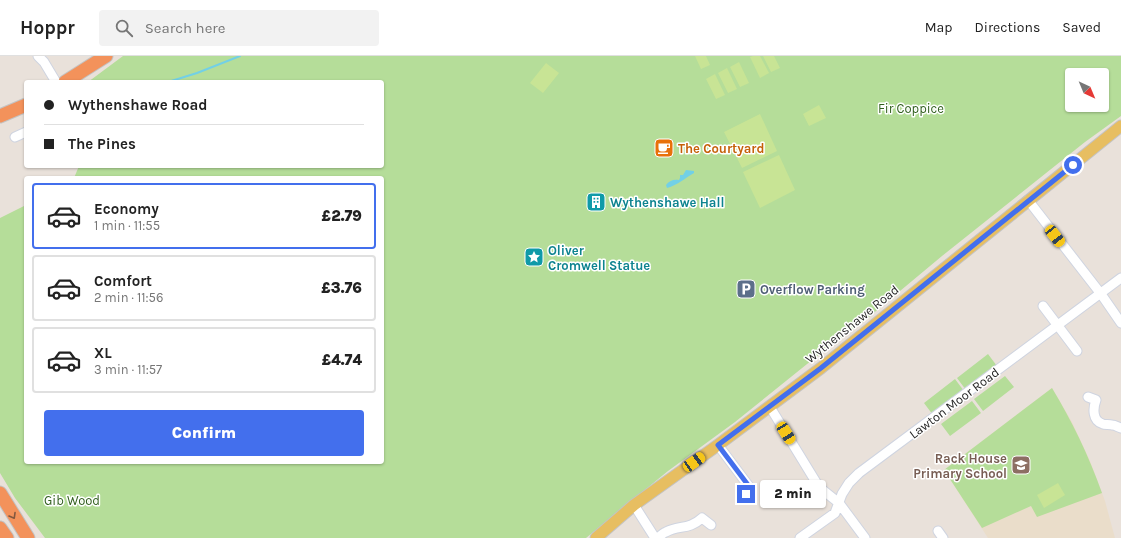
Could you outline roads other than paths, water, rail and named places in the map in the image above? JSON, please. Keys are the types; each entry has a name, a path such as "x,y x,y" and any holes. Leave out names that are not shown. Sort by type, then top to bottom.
{"highway":[{"path":"69,80 106,56"},
{"path":"0,116 24,106"},
{"path":"0,493 28,538"},
{"path":"0,528 7,538"}],"main road":[{"name":"Wythenshawe Road","path":"596,538 634,505 718,445 821,368 1121,126"}],"street":[{"path":"38,56 44,62 55,80"},
{"path":"15,137 24,133"},
{"path":"1028,200 1101,294 1121,323"},
{"name":"Lawton Moor Road","path":"800,538 835,513 842,494 849,483 859,473 1121,278"},
{"path":"1044,306 1077,351"},
{"path":"1088,397 1096,400 1094,412 1096,420 1102,424 1112,424 1121,428"},
{"path":"770,406 819,486 839,503 865,538"},
{"path":"718,445 751,490"},
{"path":"634,505 655,538"},
{"path":"658,538 666,532 676,528 687,527 698,522 702,518 711,525"}],"water":[{"path":"686,170 694,171 694,173 667,188 666,185 670,181 679,180 680,175 683,175"}],"waterway":[{"path":"174,80 240,56"}],"place":[{"name":"The Courtyard","path":"664,148"},
{"name":"Wythenshawe Hall","path":"596,202"},
{"name":"Oliver Cromwell Statue","path":"534,257"},
{"name":"Overflow Parking","path":"746,289"},
{"name":"Rack House Primary School","path":"1021,465"}],"park label":[{"name":"Fir Coppice","path":"911,108"},
{"name":"Gib Wood","path":"72,500"}]}
